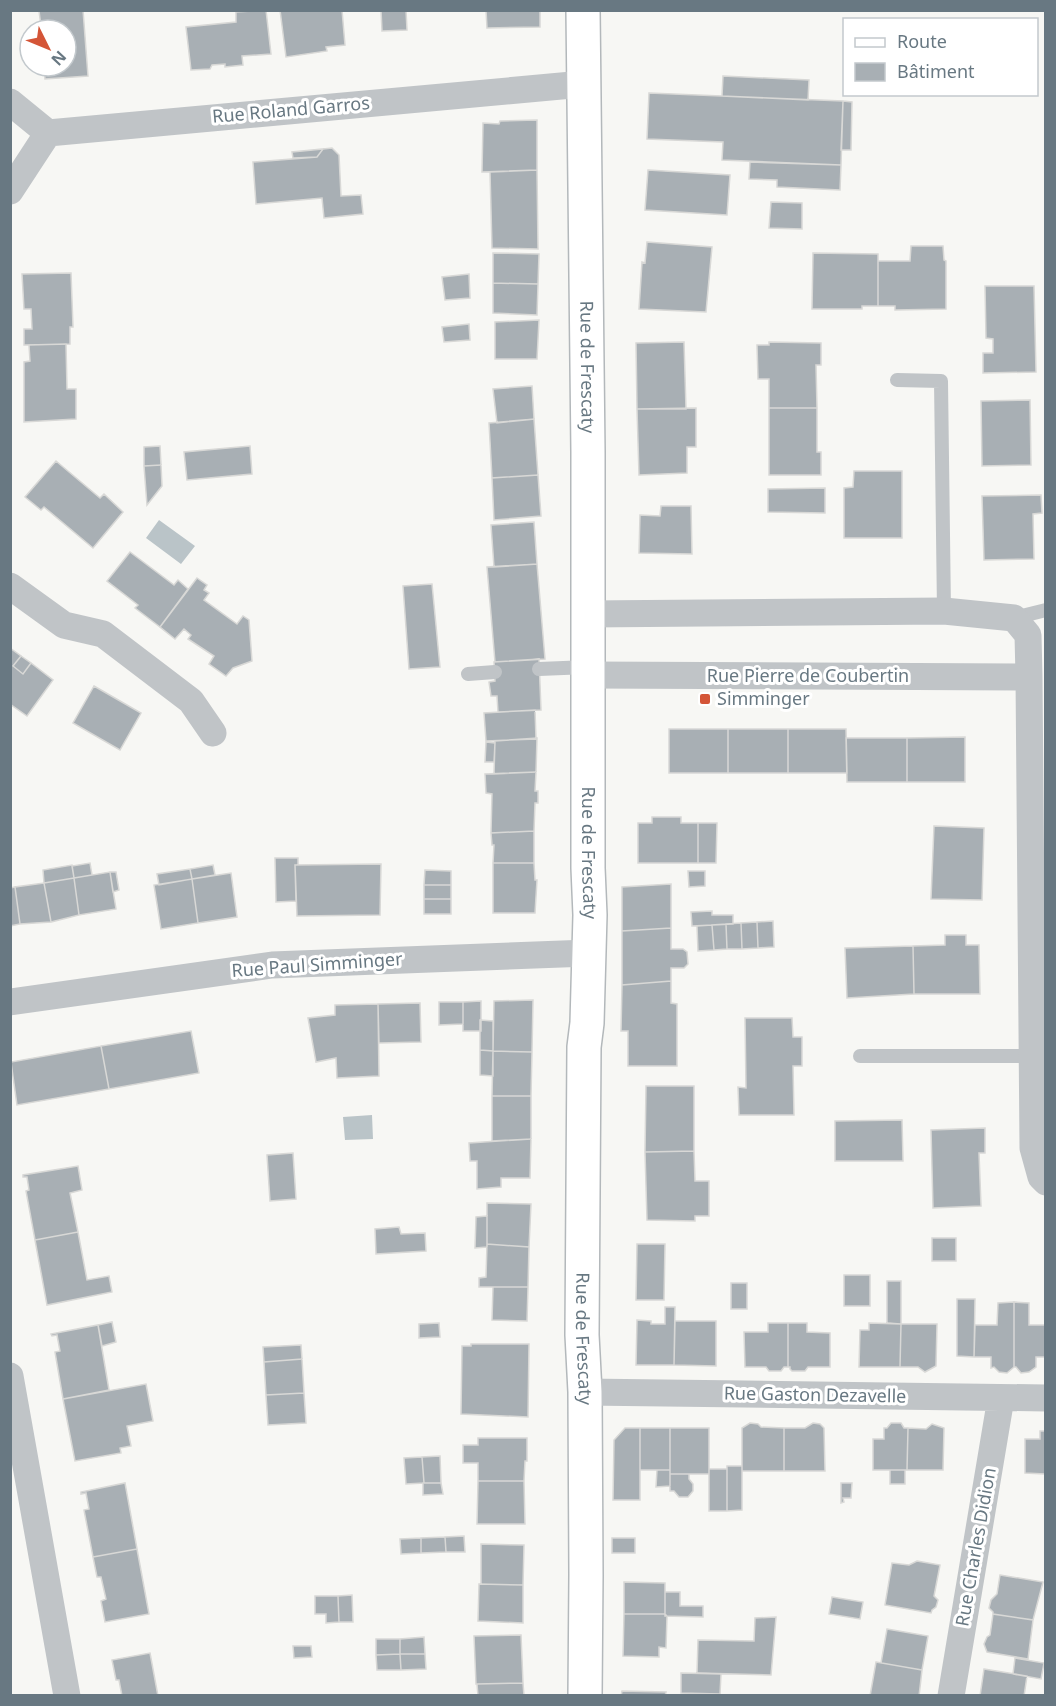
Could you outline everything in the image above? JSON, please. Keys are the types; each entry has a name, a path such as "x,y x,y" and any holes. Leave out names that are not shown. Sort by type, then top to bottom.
{"street":[{"name":"Rue de Frescaty","path":"583,10 588,452 588,868 590,893 584,1058 582,1335 585,1392 585,1695"},
{"name":"Rue Roland Garros","path":"48,133 583,84"},
{"path":"10,102 48,133 10,191"},
{"path":"10,586 64,626 103,634 191,701 213,733"},
{"path":"588,614 944,611 1014,618 1028,634 1039,880 1032,1056 1033,1148 1041,1178 1046,1182"},
{"name":"Rue Pierre de Coubertin","path":"588,671 1029,677"},
{"name":"Rue Paul Simminger","path":"10,1002 272,965 589,953"},
{"path":"10,1376 68,1695"},
{"name":"Rue Gaston Dezavelle","path":"585,1392 1046,1398"},
{"name":"Rue Charles Didion","path":"951,1695 1001,1398"}],"lane":[{"path":"897,380 941,381 944,611"},
{"path":"1014,618 1046,610"},
{"path":"539,669 588,671"},
{"path":"468,674 495,672"},
{"path":"860,1056 1032,1056"}],"shaded area":[{"path":"159,520 195,546 181,564 146,538"},
{"path":"372,1115 373,1139 345,1140 343,1117"}],"building":[{"path":"83,10 88,76 78,77 78,18 40,18 39,11"},
{"path":"266,10 271,54 242,56 243,65 225,67 225,64 212,65 210,69 191,70 186,27 236,22 236,12"},
{"path":"280,10 342,10 345,45 326,47 327,51 286,57"},
{"path":"381,10 406,10 407,30 382,31"},
{"path":"486,10 540,10 540,27 487,28"},
{"path":"723,76 809,80 808,100 722,96"},
{"path":"649,93 843,101 841,165 722,160 723,142 647,139"},
{"path":"843,101 852,102 851,150 841,150"},
{"path":"537,120 537,170 482,172 483,123 499,124 500,121"},
{"path":"332,148 339,155 341,196 361,195 363,214 324,218 322,198 256,204 253,162 317,157 323,149"},
{"path":"323,149 317,157 293,158 292,152"},
{"path":"750,162 841,165 840,190 777,187 777,180 749,179"},
{"path":"537,170 538,249 492,248 490,172"},
{"path":"648,170 730,175 727,215 645,210"},
{"path":"771,202 802,203 802,229 769,228"},
{"path":"647,242 712,247 706,312 639,309 642,262 645,263"},
{"path":"911,246 943,246 946,261 946,309 895,310 895,306 878,306 878,261 910,261"},
{"path":"493,253 539,254 538,284 493,283"},
{"path":"813,253 878,254 878,306 862,306 862,309 812,309"},
{"path":"71,273 73,327 70,327 70,344 24,345 24,329 32,329 31,309 24,309 22,274"},
{"path":"469,274 470,298 445,300 442,277"},
{"path":"493,283 538,284 537,315 493,313"},
{"path":"985,286 1034,286 1036,372 983,373 983,353 993,353 993,339 986,338"},
{"path":"539,320 537,359 495,359 495,322"},
{"path":"469,324 470,340 444,342 442,327"},
{"path":"684,342 686,409 637,409 636,343"},
{"path":"769,342 821,343 821,365 816,365 817,408 769,408 769,379 758,379 757,345 769,345"},
{"path":"66,344 67,389 76,389 76,419 24,422 24,362 30,361 29,345"},
{"path":"532,386 534,419 497,423 493,389"},
{"path":"1030,400 1031,465 982,466 981,401"},
{"path":"696,408 696,447 687,447 687,473 639,475 637,409"},
{"path":"769,408 817,408 817,452 821,452 821,475 769,475"},
{"path":"534,419 538,475 492,478 489,423"},
{"path":"160,446 161,465 144,466 144,447"},
{"path":"250,446 252,474 187,480 184,452"},
{"path":"56,461 100,498 104,494 123,512 93,548 44,507 41,510 25,497"},
{"path":"161,465 162,486 147,505 144,466"},
{"path":"854,471 902,471 902,538 844,538 844,488 853,487"},
{"path":"538,475 541,516 494,520 492,478"},
{"path":"825,488 825,513 768,512 768,489"},
{"path":"1041,495 1042,513 1033,514 1034,559 984,560 982,496"},
{"path":"661,506 691,506 692,554 639,553 640,515 660,516"},
{"path":"534,522 537,564 494,567 491,525"},
{"path":"130,552 174,585 178,580 188,589 160,627 135,608 138,605 107,581"},
{"path":"537,564 545,659 495,662 487,567"},
{"path":"197,578 207,585 204,590 209,593 204,600 237,624 243,616 249,620 252,661 233,668 226,676 209,664 214,656 188,639 191,635 184,629 175,639 160,627"},
{"path":"432,584 440,667 409,669 403,586"},
{"path":"10,648 21,656 13,666 23,674 31,663 53,680 27,716 10,704"},
{"path":"21,656 31,663 23,674 13,666"},
{"path":"539,659 541,710 498,712 497,696 491,696 489,682 495,681 494,662"},
{"path":"94,686 141,713 120,750 73,723"},
{"path":"535,710 536,739 486,741 484,713"},
{"path":"669,729 728,729 728,773 669,773"},
{"path":"728,729 788,729 788,773 728,773"},
{"path":"788,729 846,729 847,773 788,773"},
{"path":"965,737 965,782 907,782 907,738"},
{"path":"537,738 536,772 494,774 495,741"},
{"path":"846,738 907,738 907,782 847,782"},
{"path":"486,742 495,743 494,762 485,762"},
{"path":"536,772 535,791 538,791 538,803 535,803 534,831 491,833 492,794 486,793 485,774"},
{"path":"652,817 681,817 681,823 698,823 698,863 638,863 638,823 652,823"},
{"path":"698,823 717,823 716,863 698,863"},
{"path":"934,826 984,828 982,900 931,899"},
{"path":"534,831 534,863 493,863 494,845 492,845 491,833"},
{"path":"275,858 298,858 298,865 295,865 296,901 276,902"},
{"path":"90,863 92,875 74,878 72,866"},
{"path":"493,863 534,863 535,880 537,880 535,913 493,913"},
{"path":"381,864 380,915 297,916 295,865"},
{"path":"72,865 74,878 44,883 43,870"},
{"path":"213,865 215,875 192,879 190,869"},
{"path":"190,869 192,879 159,885 157,874"},
{"path":"425,870 451,871 451,885 424,885"},
{"path":"688,871 705,871 705,886 689,887"},
{"path":"110,872 116,909 79,915 74,878"},
{"path":"110,872 116,872 119,890 113,892"},
{"path":"231,873 237,917 198,923 192,879"},
{"path":"74,878 79,915 51,922 44,883"},
{"path":"192,879 198,923 161,929 154,885"},
{"path":"44,883 51,922 20,924 15,887"},
{"path":"671,884 671,928 622,931 622,887"},
{"path":"424,885 451,885 451,899 424,899"},
{"path":"15,887 20,924 10,926 10,888"},
{"path":"424,899 451,899 451,914 424,914"},
{"path":"712,911 712,915 733,915 733,924 692,926 691,912"},
{"path":"773,921 774,947 758,948 757,922"},
{"path":"757,922 758,948 742,949 741,923"},
{"path":"741,923 742,949 727,949 726,924"},
{"path":"726,924 727,949 714,950 712,925"},
{"path":"712,925 714,950 698,951 697,926"},
{"path":"671,928 671,949 683,949 687,952 688,964 684,968 671,968 671,981 622,985 622,931"},
{"path":"945,935 966,935 966,945 979,945 980,994 914,994 913,946 945,945"},
{"path":"913,946 914,994 847,998 845,948"},
{"path":"671,981 671,1003 677,1004 677,1066 628,1066 628,1031 621,1031 622,985"},
{"path":"533,1000 532,1052 493,1051 494,1001"},
{"path":"481,1001 481,1031 463,1031 463,1002"},
{"path":"439,1002 463,1002 463,1024 439,1025"},
{"path":"420,1003 421,1042 379,1043 378,1004"},
{"path":"378,1004 379,1076 337,1078 336,1058 316,1062 308,1018 335,1015 335,1005"},
{"path":"745,1018 792,1018 793,1037 802,1037 802,1066 793,1066 794,1115 739,1115 738,1087 746,1088"},
{"path":"480,1020 493,1021 493,1051 480,1050"},
{"path":"191,1031 199,1073 109,1089 101,1046"},
{"path":"101,1046 109,1089 17,1105 11,1062"},
{"path":"480,1050 493,1051 493,1076 480,1075"},
{"path":"493,1051 532,1052 531,1096 492,1096"},
{"path":"646,1086 694,1086 694,1151 645,1152"},
{"path":"492,1096 531,1096 531,1139 492,1141"},
{"path":"902,1120 903,1161 835,1161 835,1121"},
{"path":"985,1128 985,1153 979,1153 981,1206 933,1208 931,1130"},
{"path":"531,1139 530,1178 501,1178 501,1187 477,1189 477,1161 470,1161 469,1143"},
{"path":"694,1151 695,1181 709,1181 709,1216 695,1216 695,1221 647,1220 645,1152"},
{"path":"293,1153 296,1199 270,1201 267,1155"},
{"path":"78,1166 82,1190 70,1193 78,1232 35,1240 26,1191 29,1190 27,1177 23,1175"},
{"path":"487,1203 531,1204 529,1247 487,1244"},
{"path":"487,1216 487,1247 475,1248 476,1217"},
{"path":"399,1227 401,1234 425,1233 426,1251 376,1254 375,1229"},
{"path":"78,1232 87,1280 109,1276 112,1292 47,1305 35,1240"},
{"path":"932,1238 956,1238 956,1261 932,1261"},
{"path":"487,1244 529,1247 528,1287 479,1287 479,1278 486,1277"},
{"path":"637,1244 665,1244 664,1300 636,1300"},
{"path":"844,1275 870,1275 870,1306 844,1306"},
{"path":"887,1281 901,1281 901,1324 887,1323"},
{"path":"731,1283 747,1283 747,1309 731,1309"},
{"path":"493,1287 528,1287 527,1321 492,1320"},
{"path":"957,1299 975,1299 974,1357 957,1356"},
{"path":"1014,1302 1029,1303 1029,1325 1046,1325 1046,1357 1036,1357 1036,1367 1029,1372 1021,1373 1014,1367"},
{"path":"1014,1302 1014,1367 1007,1373 999,1372 994,1367 991,1368 991,1357 974,1357 975,1325 997,1325 998,1303"},
{"path":"665,1307 675,1307 674,1365 636,1365 637,1320 651,1321 651,1324 665,1324"},
{"path":"675,1321 716,1321 716,1366 674,1365"},
{"path":"112,1322 116,1342 102,1346 98,1325"},
{"path":"439,1323 440,1337 419,1338 419,1324"},
{"path":"768,1323 788,1323 788,1367 784,1367 781,1371 769,1371 766,1367 745,1367 744,1332 768,1332"},
{"path":"788,1323 807,1323 807,1332 830,1333 830,1367 808,1367 805,1371 792,1371 788,1367"},
{"path":"869,1323 901,1324 900,1367 859,1367 860,1330 869,1330"},
{"path":"901,1324 937,1324 936,1366 925,1372 918,1367 900,1367"},
{"path":"98,1325 109,1390 63,1399 55,1352 60,1351 57,1335 52,1336 51,1334"},
{"path":"471,1344 529,1344 528,1417 461,1414 462,1346 471,1346"},
{"path":"301,1345 302,1359 264,1362 263,1347"},
{"path":"302,1359 304,1393 266,1395 264,1362"},
{"path":"146,1384 153,1421 127,1426 131,1446 120,1448 121,1453 75,1461 63,1399"},
{"path":"304,1393 306,1423 268,1425 266,1395"},
{"path":"750,1423 761,1427 784,1428 784,1471 742,1471 742,1428"},
{"path":"813,1423 820,1424 824,1428 825,1471 784,1471 784,1428 805,1428"},
{"path":"891,1423 901,1423 904,1428 908,1428 907,1470 873,1470 873,1439 884,1439 884,1428"},
{"path":"932,1424 944,1428 943,1470 907,1470 908,1428 926,1429"},
{"path":"625,1428 640,1428 640,1500 613,1500 614,1440"},
{"path":"640,1428 670,1428 670,1470 640,1470"},
{"path":"670,1428 709,1428 709,1474 670,1474"},
{"path":"1040,1431 1046,1431 1046,1477 1045,1474 1025,1473 1025,1439 1040,1439"},
{"path":"478,1438 527,1438 524,1481 478,1481 478,1463 463,1463 463,1445 478,1445"},
{"path":"440,1456 441,1483 424,1483 422,1457"},
{"path":"422,1457 424,1483 406,1484 404,1458"},
{"path":"727,1466 742,1466 742,1510 727,1511"},
{"path":"709,1469 727,1469 727,1511 709,1511"},
{"path":"657,1470 670,1470 670,1486 656,1487"},
{"path":"890,1470 905,1470 905,1484 890,1484"},
{"path":"670,1474 689,1474 693,1491 688,1497 679,1497 674,1491 670,1491"},
{"path":"478,1481 524,1481 525,1524 477,1524"},
{"path":"125,1483 137,1549 93,1557 84,1510 89,1509 86,1493 81,1494 81,1492"},
{"path":"423,1483 441,1483 443,1494 423,1495"},
{"path":"841,1483 852,1483 851,1498 843,1498 844,1502 841,1503"},
{"path":"464,1536 465,1552 446,1552 445,1537"},
{"path":"445,1537 446,1552 421,1553 421,1538"},
{"path":"421,1538 421,1553 401,1554 400,1539"},
{"path":"612,1538 635,1538 635,1553 612,1553"},
{"path":"481,1544 524,1545 523,1585 481,1584"},
{"path":"137,1549 149,1614 105,1622 101,1601 106,1599 101,1577 97,1577 93,1557"},
{"path":"917,1561 940,1565 934,1596 938,1600 936,1607 931,1613 885,1605 892,1563 909,1565"},
{"path":"1000,1575 1043,1582 1033,1620 993,1614 989,1608 991,1600 997,1594"},
{"path":"624,1582 665,1583 665,1614 624,1614"},
{"path":"479,1584 523,1585 523,1623 478,1621"},
{"path":"665,1592 680,1592 680,1606 703,1606 703,1617 665,1616"},
{"path":"352,1595 353,1622 339,1622 338,1596"},
{"path":"315,1596 338,1596 339,1622 326,1623 326,1614 315,1614"},
{"path":"832,1597 863,1602 860,1619 829,1614"},
{"path":"624,1614 665,1614 667,1616 666,1648 659,1647 659,1657 623,1656"},
{"path":"993,1614 1033,1620 1028,1659 987,1652 984,1644 990,1635"},
{"path":"776,1617 771,1675 697,1673 698,1640 754,1641 755,1618"},
{"path":"887,1629 928,1636 922,1670 881,1663"},
{"path":"521,1635 523,1683 476,1684 474,1636"},
{"path":"424,1637 425,1654 400,1654 400,1639"},
{"path":"376,1639 400,1639 400,1654 376,1655"},
{"path":"293,1646 311,1646 312,1657 294,1658"},
{"path":"150,1653 158,1696 122,1696 112,1660"},
{"path":"400,1654 401,1670 377,1670 376,1655"},
{"path":"400,1654 425,1654 426,1669 401,1670"},
{"path":"1015,1658 1044,1663 1041,1679 1013,1674"},
{"path":"876,1662 922,1670 919,1696 870,1696"},
{"path":"984,1669 1027,1676 1024,1696 980,1696"},
{"path":"681,1673 721,1674 720,1694 681,1693"},
{"path":"523,1683 524,1696 478,1696 477,1684"},
{"path":"622,1691 666,1692 665,1696 621,1696"}],"place":[{"name":"Simminger","path":"705,699"}]}
